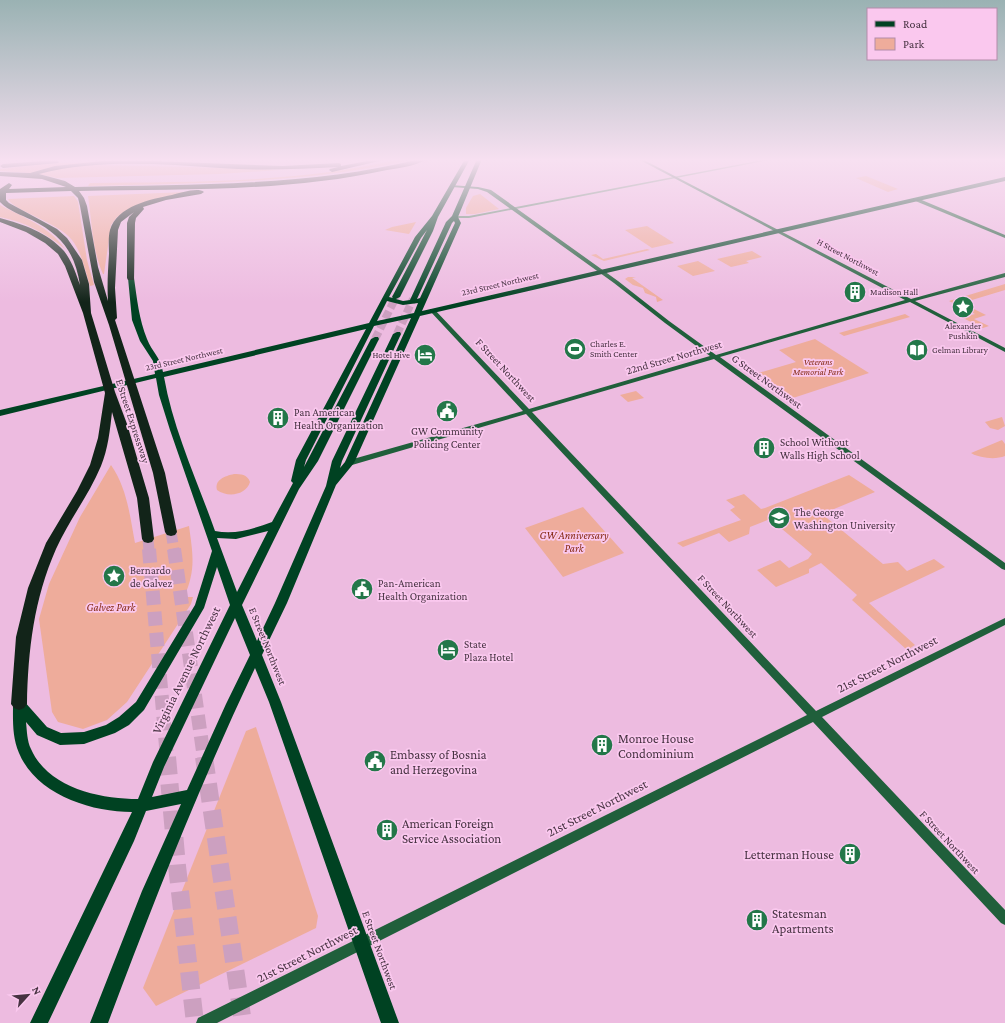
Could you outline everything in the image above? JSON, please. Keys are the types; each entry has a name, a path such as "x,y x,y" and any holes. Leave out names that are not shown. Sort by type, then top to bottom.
{"highway":[{"path":"9,207 54,230 69,244 76,254 86,283 87,313"},
{"path":"83,207 94,267 103,304 113,325"},
{"path":"113,325 111,288 115,226 119,219 129,212 143,207"},
{"path":"131,278 131,227 133,217 147,207"},
{"path":"0,220 19,226 39,235 61,253 68,266 87,313"},
{"name":"E Street Expressway","path":"87,313 110,392 122,424 143,498 148,539"},
{"name":"E Street Expressway","path":"113,325 159,473 171,532"},
{"path":"19,704 19,678 28,607 40,572 56,535 97,463 102,444 110,392"}],"main road":[{"path":"396,297 430,231 441,207"},
{"path":"413,299 449,222 455,217 459,207"},
{"name":"23rd Street Northwest","path":"0,412 432,310 885,207"},
{"path":"294,489 301,460 386,296 418,237 435,217"},
{"path":"331,486 349,463 458,223 455,217"},
{"name":"E Street Northwest","path":"131,278 136,320 144,341 157,361 162,395 174,430 236,605 275,702 390,1023"},
{"path":"386,296 389,300 403,303 424,299"},
{"path":"99,1023 150,891 232,704 281,603 331,486 337,461 397,334"},
{"name":"Virginia Avenue Northwest","path":"39,1023 129,836 158,766 236,605 294,489 312,461 375,339"},
{"path":"210,533 228,537 236,536 253,533 276,524"},
{"path":"19,704 42,731 60,740 84,738 110,729 124,721 140,706 197,611 205,593 217,551"},
{"path":"19,704 20,734 26,754 46,779 64,790 83,798 107,804 142,805 192,795"}],"street":[{"path":"455,217 465,217 519,207"},
{"name":"H Street Northwest","path":"732,207 1005,350"},
{"path":"931,207 1005,237"},
{"name":"G Street Northwest","path":"512,208 1005,567"},
{"name":"22nd Street Northwest","path":"349,463 1005,275"},
{"name":"F Street Northwest","path":"432,310 1005,919"},
{"name":"21st Street Northwest","path":"202,1023 1005,621"}],"green space":[{"path":"0,207 4,207 27,218 52,235 65,249 50,238 27,225 0,217"},
{"path":"17,207 79,207 87,260 94,285 90,286 81,256 72,240 57,228"},
{"path":"89,207 139,207 126,211 117,217 111,225 104,274 99,265 94,245"},
{"path":"467,207 496,207 499,209 475,214 466,214"},
{"path":"416,222 409,234 385,230 392,227"},
{"path":"647,226 674,243 652,248 625,230"},
{"path":"647,249 650,250 604,261 591,255 596,254 603,259"},
{"path":"752,251 762,257 746,261 749,263 731,267 717,259"},
{"path":"698,261 715,271 693,276 677,266"},
{"path":"628,277 636,277 632,278 663,300 657,302 656,297 645,293 643,288 633,285 625,279"},
{"path":"1005,284 1005,290 962,303 986,315 974,319 989,326 983,328 955,314 960,313 967,316 975,314 949,301"},
{"path":"905,314 910,317 844,336 839,333"},
{"name":"Veterans Memorial Park","path":"815,339 869,373 790,399 755,374 796,362 779,350"},
{"path":"636,391 644,398 628,402 620,395"},
{"path":"1002,417 1005,426 998,430 990,428 985,422"},
{"path":"1002,440 1005,444 1005,456 988,458 971,453"},
{"name":"Galvez Park","path":"111,465 121,483 135,543 189,526 192,546 192,570 184,597 193,597 191,604 127,702 107,720 83,729 58,722 52,712 39,619 49,584 80,517"},
{"path":"234,474 244,475 249,479 250,482 245,490 236,494 226,494 217,490 217,484 221,479"},
{"path":"849,475 875,492 822,514 883,564 898,562 907,571 934,559 945,567 869,603 915,645 907,650 852,600 857,595 821,563 809,569 809,573 776,587 757,570 780,560 789,568 808,559 812,554 770,519 750,527 749,534 729,542 719,533 683,547 677,543 741,520 730,510 735,507 726,500 744,494 761,509"},
{"name":"GW Anniversary Park","path":"583,507 624,553 563,577 525,528"},
{"path":"256,727 318,916 316,928 156,1006 143,988 246,731"}],"tunnel":[{"path":"375,339 396,297"},
{"path":"397,334 413,299"},
{"path":"171,532 174,550"},
{"path":"148,539 149,550"},
{"path":"149,549 167,758"},
{"path":"174,549 204,758"},
{"path":"167,757 177,866 195,1023"},
{"path":"204,757 243,1023"}],"place":[{"name":"Madison Hall","path":"855,292"},
{"name":"Alexander Pushkin","path":"963,307"},
{"name":"Charles E. Smith Center","path":"575,349"},
{"name":"Gelman Library","path":"917,350"},
{"name":"Hotel Hive","path":"425,355"},
{"name":"GW Community Policing Center","path":"447,411"},
{"name":"Pan American Health Organization","path":"278,418"},
{"name":"School Without Walls High School","path":"764,448"},
{"name":"The George Washington University","path":"779,518"},
{"name":"Bernardo de Galvez","path":"114,576"},
{"name":"Pan-American Health Organization","path":"362,589"},
{"name":"State Plaza Hotel","path":"448,650"},
{"name":"Monroe House Condominium","path":"602,745"},
{"name":"Embassy of Bosnia and Herzegovina","path":"375,761"},
{"name":"American Foreign Service Association","path":"387,830"},
{"name":"Letterman House","path":"850,854"},
{"name":"Statesman Apartments","path":"757,920"}]}
